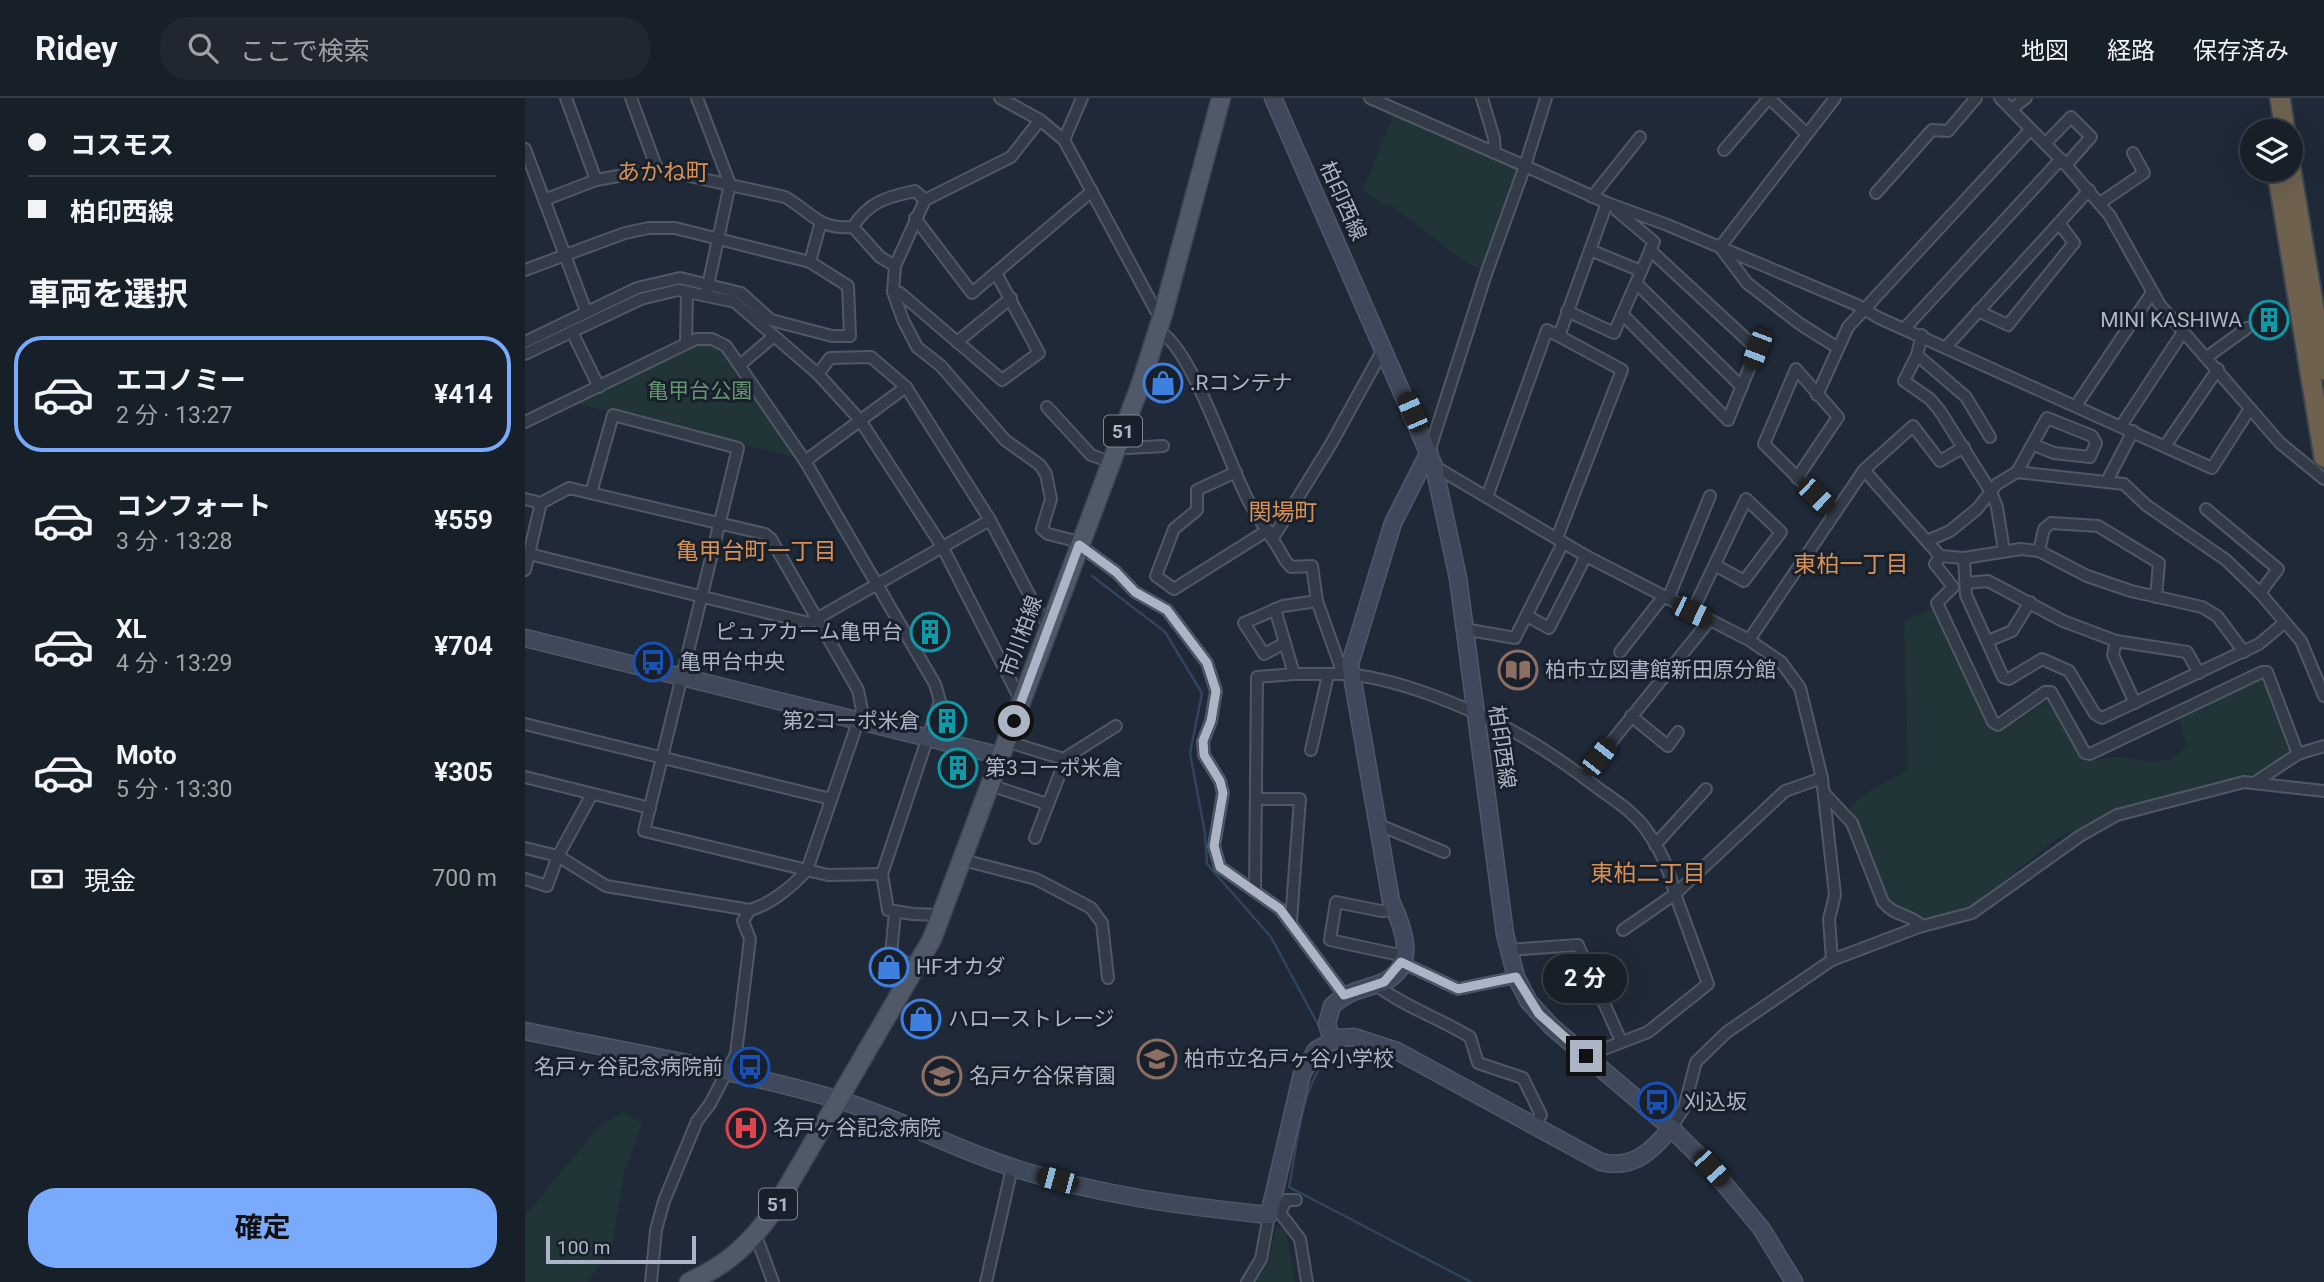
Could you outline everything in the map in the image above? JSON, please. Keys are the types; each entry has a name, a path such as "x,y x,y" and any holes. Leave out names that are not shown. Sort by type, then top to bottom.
{"highway":[{"path":"2267,98 2270,119"},
{"path":"2280,98 2283,119"},
{"path":"2279,182 2324,457"},
{"path":"2293,182 2324,370"}],"main road":[{"name":"市川柏線","path":"689,1282 735,1257 756,1236 917,969 942,915 1118,444 1160,322 1221,98"}],"street":[{"path":"566,98 596,180"},
{"path":"631,98 657,169"},
{"path":"698,98 730,184 707,290"},
{"path":"1000,98 1040,120 1064,140 1160,322 1180,353 1247,499 1291,567 1312,566 1317,601 1347,674 1395,910 1406,935 1402,959 1392,976 1376,985 1344,995 1328,1012 1327,1024 1332,1040"},
{"path":"1064,140 1082,98"},
{"name":"柏印西線","path":"1273,98 1432,459 1452,540 1508,950 1516,977 1539,1014 1671,1128 1745,1207 1794,1282"},
{"path":"1370,98 1611,206 1665,224 1864,309 2077,404 2212,468 2249,410"},
{"path":"1482,98 1494,138 1495,152"},
{"path":"1347,674 1393,523 1432,459 1486,274 1546,98"},
{"path":"1724,150 1769,98 1807,133"},
{"path":"1720,247 1835,98"},
{"path":"1877,192 1932,130 1948,131 1976,98"},
{"path":"2000,98 2100,203 2129,246 2151,294 2218,369 2249,410 2280,443 2324,479"},
{"path":"2011,108 2026,98"},
{"path":"1905,328 2063,162 2091,137 2071,117 2045,144"},
{"path":"1040,120 1011,157 925,200 895,266 893,292 902,320 917,347 941,366 1005,440 1040,465 1046,474 1051,499 1042,529 1048,534 1080,543 1116,572 1135,592 1167,610 1207,663 1216,691 1211,721 1203,741 1204,755 1220,781 1223,793 1214,846 1220,867 1255,890 1291,921 1344,995"},
{"path":"1818,395 1848,327 2030,130"},
{"path":"1592,197 1640,136"},
{"path":"525,149 586,311"},
{"path":"2100,203 2144,173 2133,153"},
{"path":"544,200 596,180 657,169 785,197 801,207 820,225 837,229 853,227 867,208 881,199 915,191 925,200"},
{"path":"1947,346 2089,190"},
{"path":"915,218 972,293 1093,191"},
{"path":"1559,335 1590,250 1611,206"},
{"path":"1567,311 1614,333 1654,242 1611,206"},
{"path":"1978,311 2008,325 2074,243 2059,223"},
{"path":"810,262 820,225"},
{"path":"853,227 880,257 895,266"},
{"path":"525,270 625,233 649,228 675,228 810,262 848,285 850,336 832,336 771,320 741,293 678,290 641,299 525,354"},
{"path":"1720,247 1747,283 1800,324 1838,348"},
{"path":"1590,250 1641,271"},
{"path":"1622,314 1728,420 1757,349 1650,250"},
{"path":"893,292 900,293 1002,380 1039,353 996,274"},
{"path":"525,342 636,288 674,278 735,302 818,374 860,420 943,548 1021,701"},
{"path":"1636,283 1742,387"},
{"path":"686,344 687,292"},
{"path":"2077,404 2151,294"},
{"path":"957,342 1011,298"},
{"path":"2207,357 2247,328"},
{"path":"1464,629 1515,638 1560,540 1622,370 1547,330 1487,497"},
{"path":"572,332 599,387"},
{"path":"2121,426 2183,332"},
{"path":"1922,335 1917,355 1904,381 1930,399 1964,447 1991,492 1997,507 2004,551"},
{"path":"740,365 774,336"},
{"path":"525,422 686,344 704,338 719,342 740,365 805,461 935,684 940,701 882,874 886,907 895,912 942,915"},
{"path":"1236,472 1197,490 1197,510 1174,529 1156,576 1174,589 1270,534 1331,444 1384,348"},
{"path":"1917,355 1966,397 1990,437"},
{"path":"818,374 830,358 871,357 906,387 991,520 1041,617 1051,621"},
{"path":"1797,478 1837,417 1796,369 1764,444 1797,478 1834,514"},
{"path":"2165,446 2218,369"},
{"path":"805,461 906,387"},
{"path":"1047,408 1091,455 1111,462"},
{"path":"591,493 613,415 738,448 644,831 828,875 882,874"},
{"path":"1927,541 1949,531 1977,509 1997,484 2017,472 2034,444 2043,421 2052,417 2092,436 2096,443 2090,457 2054,453 2034,444"},
{"path":"1749,640 1864,470 1913,426 1940,461 1964,447"},
{"path":"2107,481 2133,431"},
{"path":"1118,444 1128,448 1163,446"},
{"path":"1432,459 1487,497 1586,556 1749,640 1781,662 1800,688 1822,778 1835,895 1829,919 1832,960"},
{"path":"1864,470 1940,556 1964,558 2004,551 2039,551 2087,576 2156,597 2202,607 2217,616 2244,652"},
{"path":"2017,472 2031,476 2124,484 2146,505 2189,531 2200,544 2226,559 2260,593 2301,641 2324,696"},
{"path":"525,499 541,503 569,488 765,534 771,539 858,690 862,710 807,870 795,884 750,910 743,921 750,939 744,1009 736,1054 724,1072 710,1104 697,1121 664,1200 656,1230 651,1282"},
{"path":"1620,652 1666,598 1710,496"},
{"path":"1692,612 1746,499 1781,532 1744,581 1715,565"},
{"path":"525,570 541,503"},
{"path":"2206,509 2277,569 2260,593"},
{"path":"529,554 809,623 991,520"},
{"path":"2039,551 2044,529 2051,523 2098,526 2159,563 2156,597"},
{"path":"1527,616 1549,628 1586,556"},
{"path":"1940,556 1935,564 1953,587 1937,604 1993,722 1999,725 2045,692 2051,692 2085,753 2091,754 2262,672 2267,672 2298,754"},
{"path":"1964,558 1966,595 2006,680 2042,659 2069,671 2099,717 2106,718 2244,652 2259,644 2284,623"},
{"path":"1966,583 1988,581 2063,621 2116,641 2187,652 2199,673"},
{"path":"1285,643 1264,654 1244,623 1275,609 1317,601"},
{"path":"1987,641 2013,631 2030,603"},
{"path":"1275,609 1294,674"},
{"path":"1583,777 1709,621"},
{"path":"525,638 928,738 1004,748 1062,760 1116,726"},
{"path":"2116,641 2113,655 2134,703"},
{"path":"1255,890 1258,677 1347,674 1399,684 1512,728 1632,814 1670,871 1675,894 1708,984 1648,1032 1586,1056"},
{"path":"1311,750 1328,675"},
{"path":"1631,716 1668,746 1678,733"},
{"path":"525,724 831,799"},
{"path":"2257,781 2298,754 2324,746"},
{"path":"1035,838 1064,763 1062,760"},
{"path":"525,778 650,808"},
{"path":"1623,930 1675,894 1785,791 1822,778"},
{"path":"1247,1282 1261,1259 1302,1074 1316,1050 1332,1040 1354,1037 1397,1051 1535,1125 1590,1158 1611,1165 1632,1162 1643,1157 1681,1116 1696,1062 1727,1032 1832,960 1922,926 1972,913 2100,822 2212,788 2257,781 2324,790"},
{"path":"990,785 1047,804"},
{"path":"1655,845 1706,789"},
{"path":"1824,793 1852,822 1883,902 1891,912 1915,919 1922,926"},
{"path":"525,879 547,886 558,856 592,794"},
{"path":"1258,799 1300,799 1291,921"},
{"path":"1377,824 1444,852"},
{"path":"525,848 558,856 606,886 750,910"},
{"path":"963,860 1038,880 1091,908 1102,923 1108,978"},
{"path":"1395,910 1381,911 1336,902 1330,940 1402,959 1458,989 1516,977"},
{"path":"895,912 891,954 917,969"},
{"path":"1508,950 1578,945 1621,1041"},
{"path":"1376,985 1427,1016 1444,1021 1470,1037 1478,1063 1523,1078 1541,1115 1535,1125"},
{"path":"525,1031 724,1072 839,1100 1012,1168 1160,1204 1273,1212 1300,1239 1307,1282"},
{"path":"986,1282 1012,1168"},
{"path":"1273,1212 1286,1200 1296,1200"},
{"path":"756,1236 773,1282"}],"green space":[{"path":"1395,111 1520,166 1482,270 1462,260 1390,204 1386,207 1363,190"},
{"name":"亀甲台公園","path":"710,344 723,352 795,457 575,403 693,346"},
{"path":"1933,609 1991,727 1999,733 2049,700 2089,761 2118,757 2163,761 2179,753 2186,745 2179,718 2264,678 2292,750 2258,775 2225,779 2138,803 2058,838 1971,907 1923,922 1895,910 1875,888 1848,824 1852,805 1875,787 1908,771 1904,621"},
{"path":"625,1113 642,1123 623,1176 613,1243 588,1282 525,1282 525,1216 603,1122"},
{"path":"1276,1227 1286,1229 1295,1282 1255,1282 1267,1265"}],"waterway":[{"path":"1092,576 1165,632 1202,693 1190,753 1205,833 1207,864 1271,937 1321,1030"},
{"path":"1331,1048 1333,1054 1322,1065 1307,1096 1289,1187 1471,1282"}],"place":[{"name":"MINI KASHIWA","path":"2269,320"},
{"name":".Rコンテナ","path":"1163,383"},
{"name":"ピュアカーム亀甲台","path":"930,632"},
{"name":"亀甲台中央","path":"653,662"},
{"name":"柏市立図書館新田原分館","path":"1518,670"},
{"name":"第2コーポ米倉","path":"947,721"},
{"name":"第3コーポ米倉","path":"958,768"},
{"name":"HFオカダ","path":"889,967"},
{"name":"ハローストレージ","path":"921,1019"},
{"name":"柏市立名戸ヶ谷小学校","path":"1157,1059"},
{"name":"名戸ヶ谷記念病院前","path":"750,1067"},
{"name":"名戸ケ谷保育園","path":"942,1076"},
{"name":"刈込坂","path":"1657,1102"},
{"name":"名戸ヶ谷記念病院","path":"746,1128"}],"district":[{"name":"あかね町","path":"663,172"},
{"name":"関場町","path":"1283,512"},
{"name":"亀甲台町一丁目","path":"756,551"},
{"name":"東柏一丁目","path":"1851,564"},
{"name":"東柏二丁目","path":"1648,873"}],"route":[{"path":"1014,721 1079,545 1116,572 1135,592 1167,610 1189,643 1207,663 1216,691 1215,706 1203,741 1204,755 1220,781 1223,793 1214,846 1220,867 1280,909 1344,995 1384,982 1392,976 1401,962 1458,989 1516,977 1529,1002 1539,1014 1586,1056"}]}
